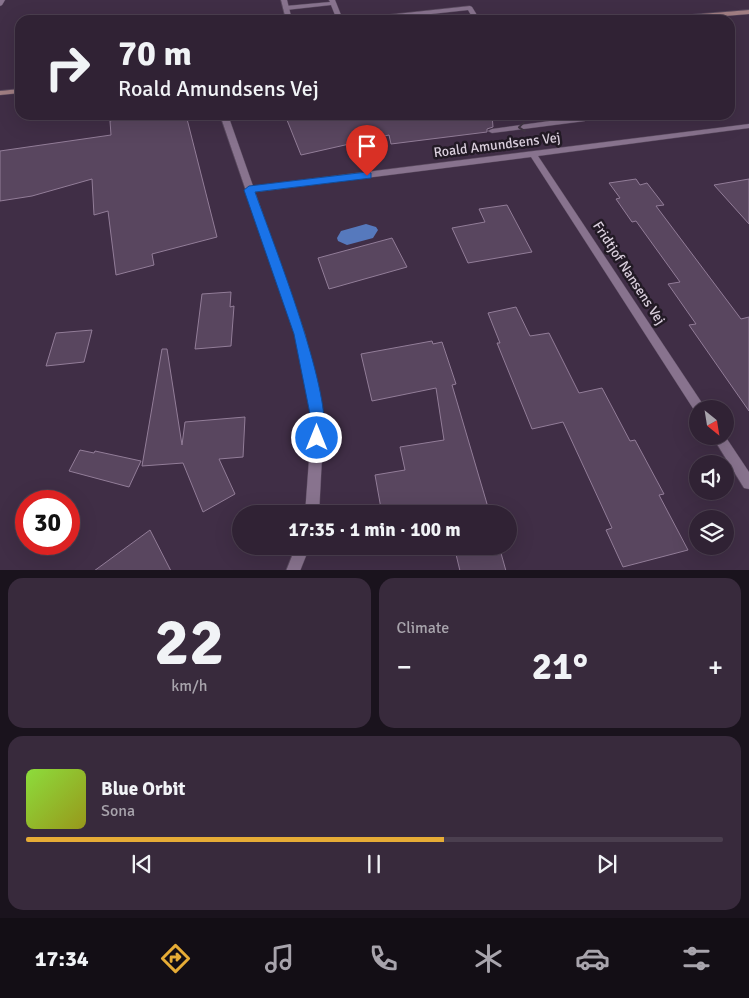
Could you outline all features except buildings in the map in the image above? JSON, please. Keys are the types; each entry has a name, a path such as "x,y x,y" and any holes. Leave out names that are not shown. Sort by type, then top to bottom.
{"street":[{"path":"0,4 2,0"},
{"path":"284,0 288,15"},
{"path":"286,8 333,2 338,15"},
{"path":"405,15 470,8 475,15"},
{"path":"713,15 749,12"},
{"path":"0,93 15,92"},
{"path":"226,120 300,334 318,419 313,505"},
{"path":"492,131 574,120"},
{"name":"Roald Amundsens Vej","path":"249,190 749,126"},
{"name":"Fridtjof Nansens Vej","path":"533,154 694,400"},
{"path":"724,445 749,483"},
{"path":"294,570 300,555"}],"water":[{"path":"366,224 376,227 378,230 373,238 347,245 338,241 337,238 341,231"}],"route":[{"path":"317,438 318,419 300,334 249,190 367,176"}]}
